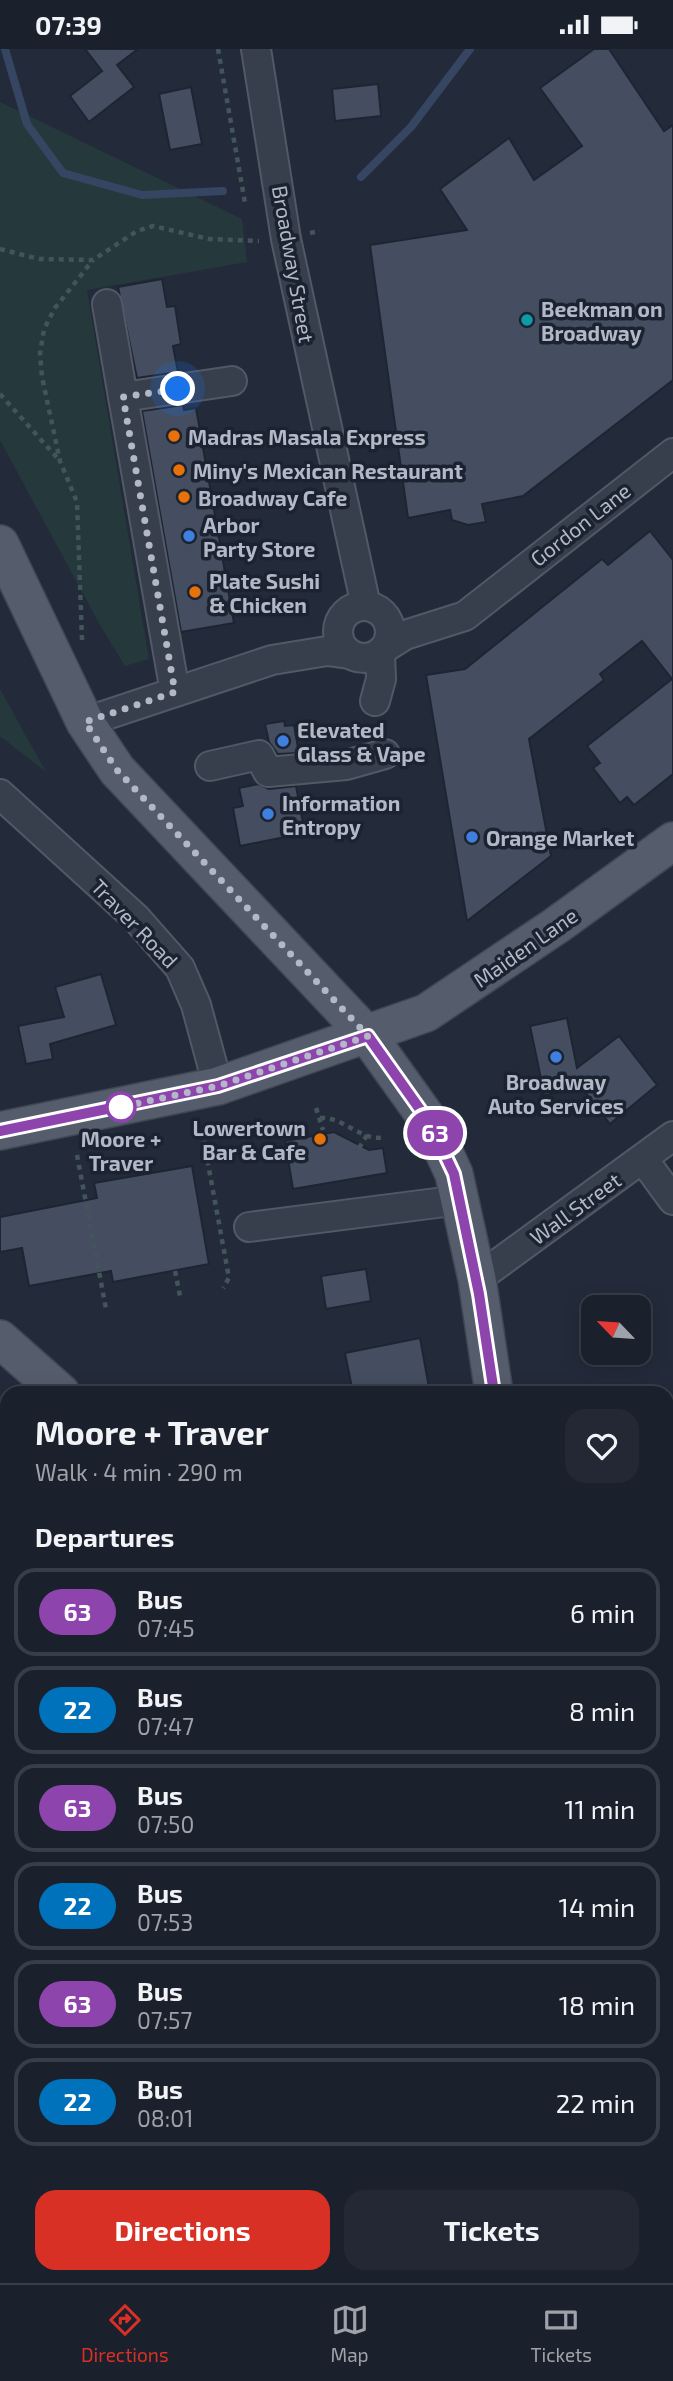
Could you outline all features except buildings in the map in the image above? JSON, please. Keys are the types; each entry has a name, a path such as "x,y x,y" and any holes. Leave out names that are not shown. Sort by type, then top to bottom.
{"main road":[{"path":"0,544 85,722 117,770 313,981 368,1036 431,1125 454,1174 477,1279 493,1386"},
{"name":"Maiden Lane","path":"0,1131 218,1086 368,1036 426,1013 673,841"},
{"path":"0,1339 53,1386"}],"street":[{"name":"Broadway Street","path":"256,49 286,239 337,478 333,523 359,614"},
{"path":"107,304 175,692"},
{"path":"123,397 232,381"},
{"name":"Gordon Lane","path":"368,653 405,635 465,617 673,453"},
{"name":"Gordon Lane","path":"359,614 425,612 487,597"},
{"path":"272,660 359,614"},
{"path":"85,722 272,660 327,651 368,653 390,630 359,614"},
{"path":"359,614 339,641 368,653"},
{"path":"210,766 259,755 268,772 346,765 385,754"},
{"name":"Traver Road","path":"0,794 136,918 180,968 197,1005 218,1086"},
{"name":"Wall Street","path":"477,1279 673,1136"},
{"path":"643,1159 673,1200"},
{"path":"249,1227 460,1200"}],"path":[{"path":"218,49 245,203"},
{"path":"82,641 77,502 60,461 42,377 44,329 55,308 93,260 137,232 153,226 209,239 261,241"},
{"path":"0,249 39,259 93,260"},
{"path":"0,394 60,461"},
{"path":"316,1108 323,1130"},
{"path":"320,1118 332,1117 367,1135 378,1139 385,1137"},
{"path":"202,1131 229,1278 223,1288"},
{"path":"359,1148 367,1135"},
{"path":"77,1155 106,1310"},
{"path":"175,1271 180,1296"}],"green space":[{"path":"0,102 242,219 247,262 87,290 149,659 125,666 0,440"},
{"path":"0,689 46,772 0,736"}],"waterway":[{"path":"5,49 27,124 63,173 142,195 223,191"},
{"path":"361,177 411,127 470,49"}],"bus line":[{"name":"63","path":"0,1131 218,1086 313,1052 368,1036 431,1125 454,1174 479,1294 493,1386"}],"place":[{"name":"Beekman on Broadway","path":"527,320"},
{"name":"Madras Masala Express","path":"174,436"},
{"name":"Miny's Mexican Restaurant","path":"179,470"},
{"name":"Broadway Cafe","path":"184,497"},
{"name":"Arbor Party Store","path":"189,536"},
{"name":"Plate Sushi & Chicken","path":"195,592"},
{"name":"Elevated Glass & Vape","path":"283,741"},
{"name":"Information Entropy","path":"268,814"},
{"name":"Orange Market","path":"472,837"},
{"name":"Broadway Auto Services","path":"556,1057"},
{"name":"Moore + Traver","path":"121,1107"},
{"name":"Lowertown Bar & Cafe","path":"320,1139"}],"route":[{"path":"121,1107 111,1109 218,1086 313,1052 368,1036 322,991 117,770 85,722 175,692 123,397 178,389"}]}
